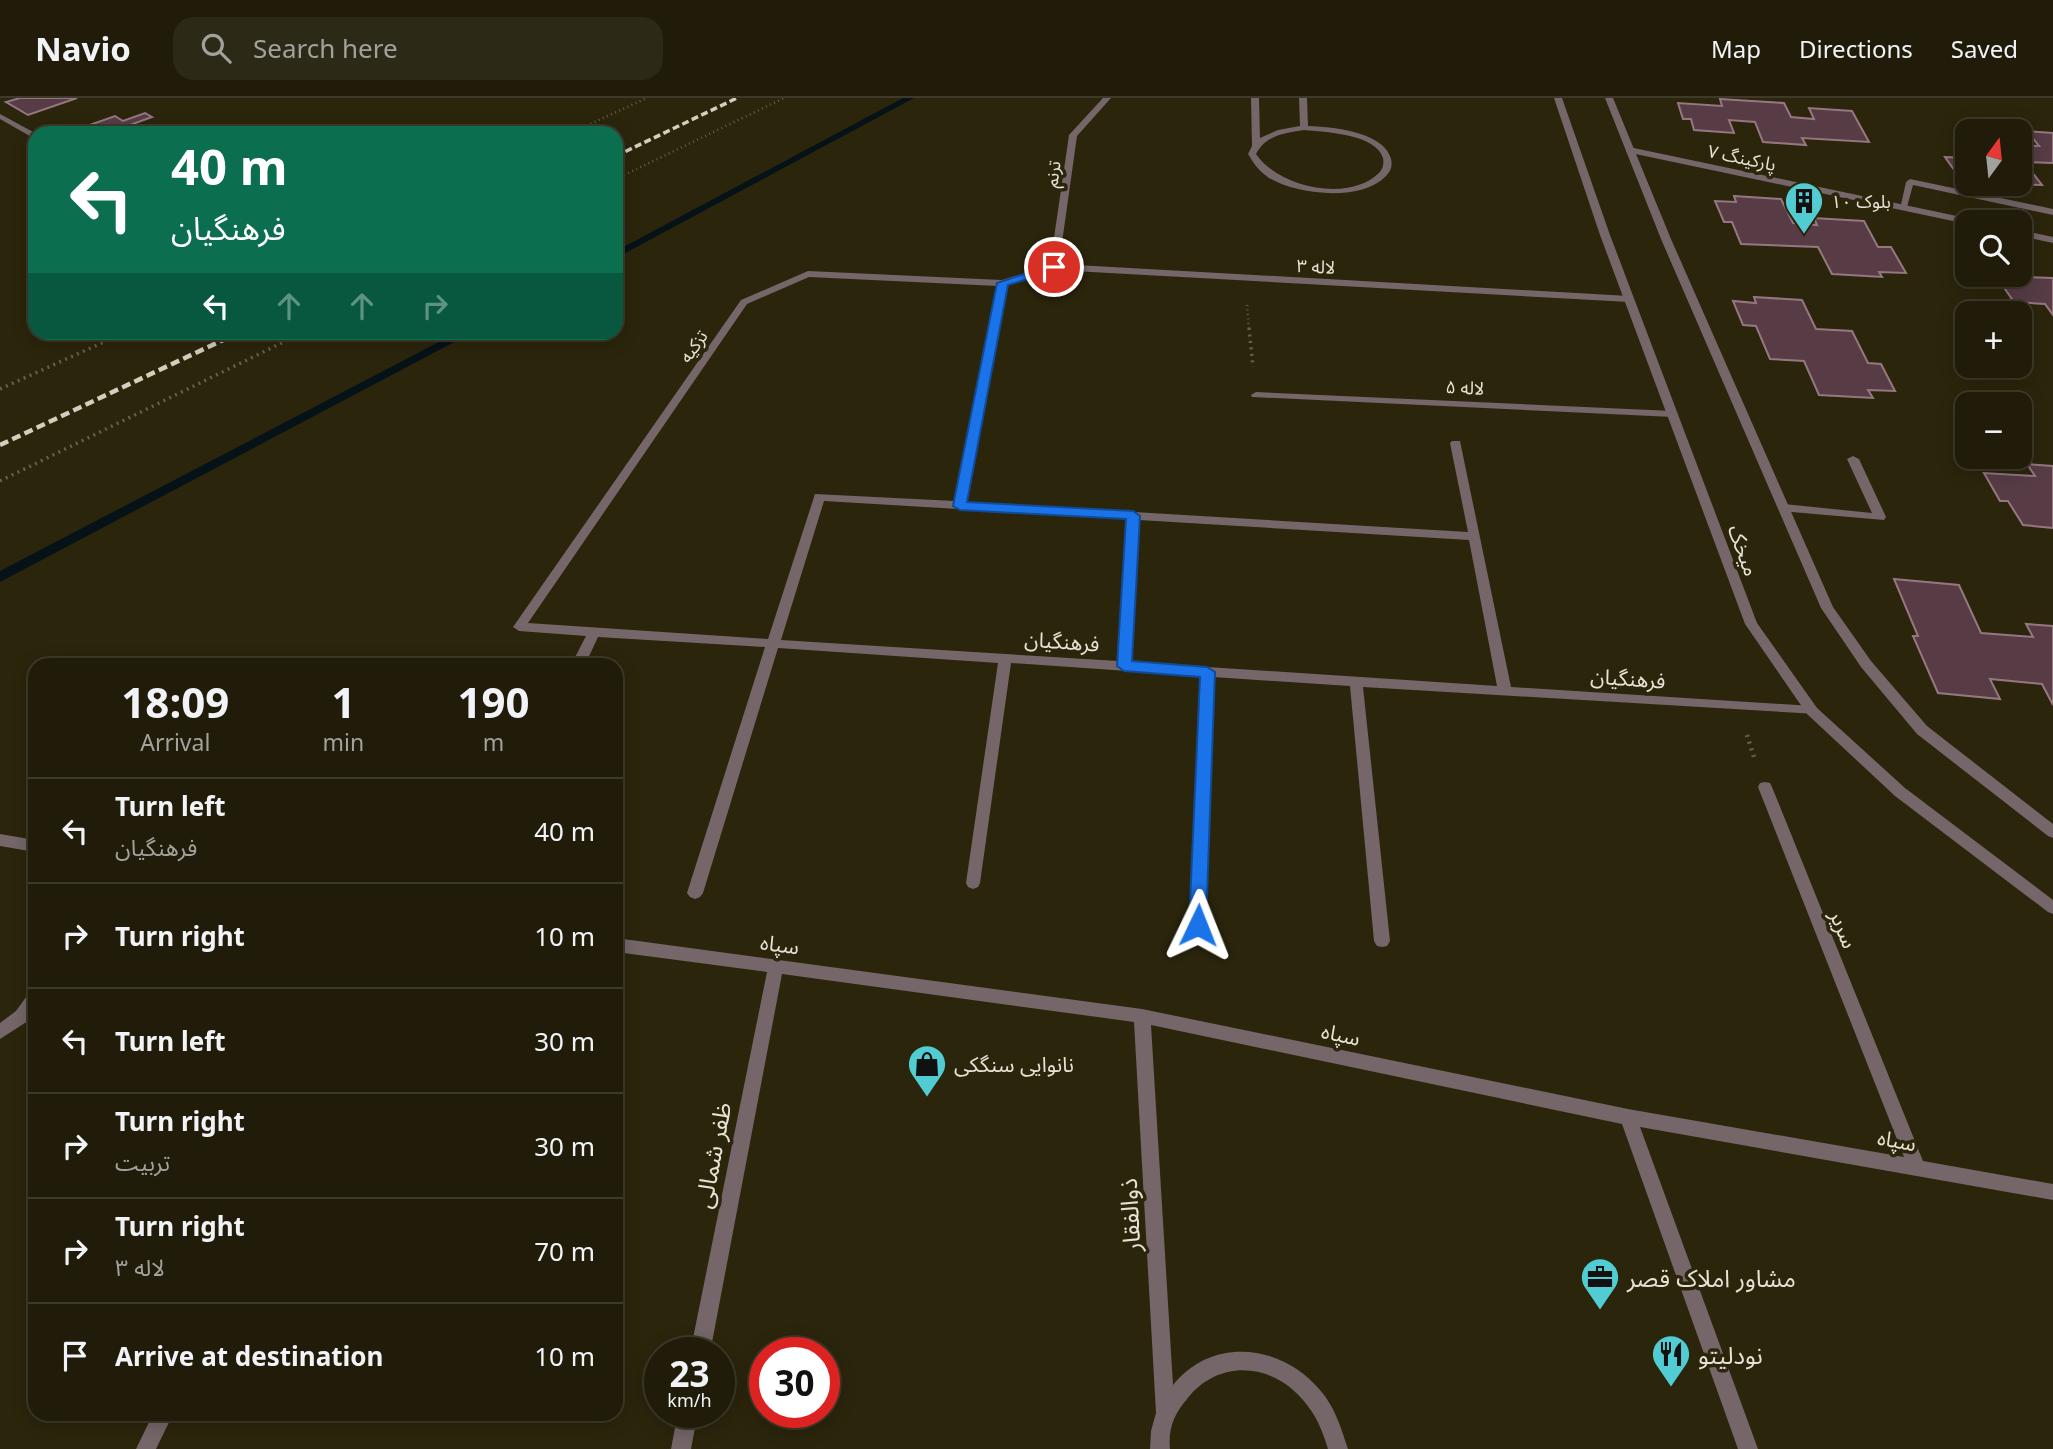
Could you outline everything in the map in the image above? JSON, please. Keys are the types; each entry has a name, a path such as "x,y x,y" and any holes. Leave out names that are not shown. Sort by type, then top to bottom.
{"street":[{"name":"ترنم","path":"1054,267 1073,135 1107,98"},
{"path":"1255,98 1256,145 1252,154 1256,165 1267,175 1307,188 1330,190 1361,186 1383,176 1388,166 1387,156 1378,147 1364,138 1346,132 1304,128 1267,136 1256,145"},
{"path":"1303,98 1304,128"},
{"name":"میخک","path":"1558,98 1629,299 1751,624 1812,711 1900,792 2053,908"},
{"path":"1609,98 1827,608 1866,664 1922,730 2053,832"},
{"path":"0,116 28,133"},
{"name":"پارکینگ ۷","path":"1629,150 1955,218"},
{"path":"1903,207 1910,182 2053,212"},
{"path":"2032,236 2053,240"},
{"name":"لاله ۳","path":"1003,283 1054,267 1629,299"},
{"name":"تزکیه","path":"519,627 744,302 808,275 1003,283"},
{"path":"960,506 1003,283"},
{"name":"لاله ۵","path":"1256,395 1673,414"},
{"path":"1456,443 1505,691"},
{"path":"1784,508 1880,517 1853,459"},
{"path":"695,893 819,497 1474,536"},
{"path":"1124,666 1133,516"},
{"name":"فرهنگیان","path":"519,627 1812,711"},
{"path":"581,658 594,632"},
{"path":"973,883 1005,659"},
{"path":"1198,925 1207,672"},
{"path":"1356,681 1382,941"},
{"name":"سریر","path":"1765,787 1916,1166"},
{"path":"0,840 28,845"},
{"name":"سپاه","path":"623,946 1142,1016 1628,1117 2053,1192"},
{"name":"ظفر شمالی","path":"703,1337 776,967"},
{"path":"0,1032 22,1016 28,1008"},
{"name":"ذوالفقار","path":"1142,1016 1165,1412 1160,1449"},
{"path":"1628,1117 1748,1449"},
{"path":"1165,1412 1179,1388 1199,1370 1225,1361 1252,1360 1279,1368 1304,1386 1324,1409 1338,1449"},
{"path":"146,1449 160,1421"},
{"path":"681,1449 685,1428"}],"path":[{"path":"585,126 647,98"},
{"path":"623,176 784,98"},
{"path":"1245,278 1256,395"},
{"path":"0,389 108,340"},
{"path":"0,481 288,340"},
{"path":"1737,706 1765,787"}],"building":[{"path":"20,98 77,98 28,115 6,102"},
{"path":"1720,99 1784,103 1791,117 1814,119 1809,108 1852,111 1869,142 1802,138 1806,145 1763,142 1755,122 1729,120 1734,133 1694,130 1691,119 1683,119 1678,103 1722,106"},
{"path":"145,113 152,117 127,126 87,126 115,116 123,121"},
{"path":"2032,131 2053,133 2053,163 2032,162 2032,146 2039,146 2032,137"},
{"path":"1945,157 1955,157 1955,171"},
{"path":"2032,172 2042,185 2032,185"},
{"name":"بلوک ۱۰","path":"1734,196 1781,199 1793,223 1817,225 1814,218 1864,221 1878,247 1891,247 1906,273 1879,272 1882,277 1832,274 1818,247 1741,244 1732,222 1724,222 1715,201 1736,202"},
{"path":"2032,277 2053,278 2053,315 2045,304 2013,301 2004,287 2032,287"},
{"path":"1754,297 1802,300 1816,329 1852,331 1868,363 1881,364 1895,391 1868,390 1873,398 1819,395 1804,361 1770,359 1756,326 1743,325 1733,301 1756,303"},
{"path":"2032,464 2053,466 2053,528 2023,525 2008,501 2000,501 1984,473 2035,476 2030,469"},
{"path":"1894,579 1959,585 1981,633 2033,637 2026,624 2053,626 2053,705 2042,684 1990,679 2000,699 1938,693 1913,636 1918,636"}],"waterway":[{"path":"623,251 910,98"},
{"path":"0,577 453,340"}],"railway":[{"path":"623,153 737,98"},
{"path":"0,445 223,340"}],"place":[{"name":"بلوک ۱۰","path":"1804,235"},
{"name":"نانوایی سنگکی","path":"927,1098"},
{"name":"مشاور املاک قصر","path":"1600,1311"},
{"name":"نودلیتو","path":"1671,1388"}],"route":[{"path":"1054,267 1003,283 960,506 1133,516 1124,666 1207,672 1198,925"}]}
